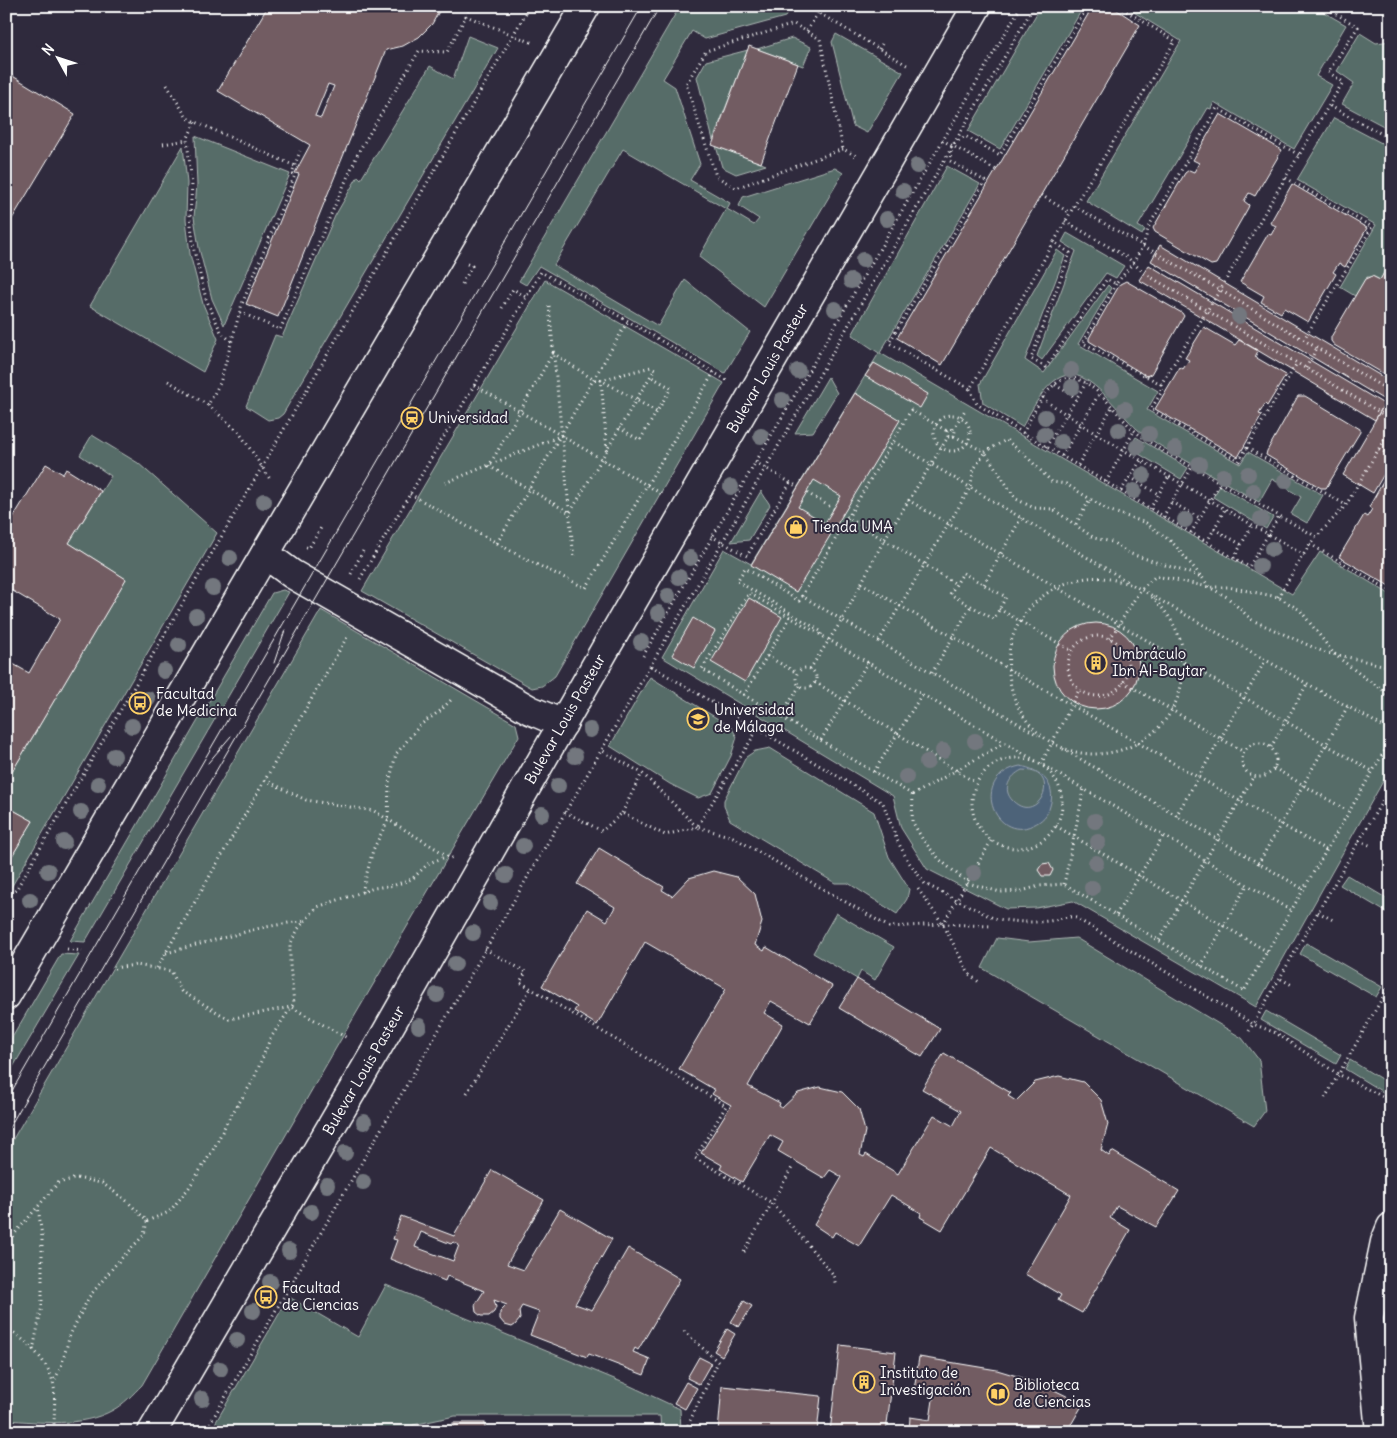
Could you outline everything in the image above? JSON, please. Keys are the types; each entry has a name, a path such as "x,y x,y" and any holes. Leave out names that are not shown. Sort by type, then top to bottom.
{"street":[{"path":"6,996 586,6"},
{"name":"Bulevar Louis Pasteur","path":"152,1432 382,1040 977,6"},
{"path":"265,554 292,574 530,710 563,724"},
{"path":"1380,1432 1369,1318 1385,1242 1391,1228"}],"path":[{"path":"240,312 280,330 359,152 419,51 447,52 470,6"},
{"path":"6,895 16,890 530,6"},
{"path":"807,6 915,70"},
{"path":"807,31 822,6"},
{"path":"643,656 754,462 1021,6"},
{"path":"205,1432 1034,6"},
{"path":"1088,6 1000,155 965,136 952,145 950,161 985,181 889,343 970,388 977,404 1023,433 1249,567 1279,516"},
{"path":"970,388 1065,221 1175,41 1118,6"},
{"path":"1297,363 1240,461 1151,409 1161,393 1161,384 1220,290 1343,82 1328,72 1358,27 1322,6"},
{"path":"466,16 533,43"},
{"path":"843,149 820,39 794,24 706,50 686,84 716,176 736,188 843,149 863,160"},
{"path":"879,49 882,44"},
{"path":"167,86 187,118 295,166"},
{"path":"1330,106 1391,139"},
{"path":"1161,384 1083,343 1116,284 1134,263 1144,247 1149,226 1217,108 1299,155"},
{"path":"195,122 187,140 192,184 190,216 194,250 206,298 221,332 232,342"},
{"path":"163,144 187,140"},
{"path":"942,140 996,170"},
{"path":"208,405 220,383 240,312 295,175 292,173 300,151"},
{"path":"1286,178 1372,227 1304,340"},
{"path":"1041,195 1070,213"},
{"path":"1074,206 1391,392"},
{"path":"1065,221 1128,258 1144,273 1391,419"},
{"path":"1054,242 1070,253 1031,359 1046,367 1107,279 1116,284"},
{"path":"462,284 472,266 463,261"},
{"path":"356,586 541,272 732,383"},
{"path":"502,308 513,289 526,297"},
{"path":"549,306 574,559"},
{"path":"497,543 628,321"},
{"path":"1306,368 1317,348"},
{"path":"553,353 594,380 601,380 651,367 655,368 570,513"},
{"path":"489,466 553,353"},
{"path":"410,494 527,560 586,588 714,372"},
{"path":"620,428 640,440 672,388 650,376"},
{"path":"1023,433 1043,397 1055,385 1071,378 1086,383 1134,431 1192,467 1317,537"},
{"path":"601,380 657,412"},
{"path":"601,380 608,450"},
{"path":"168,381 208,405 240,432 270,479"},
{"path":"1046,447 1086,383"},
{"path":"474,385 667,497"},
{"path":"1055,385 1076,399"},
{"path":"1062,456 1099,394"},
{"path":"1043,397 1046,402 1096,434 1304,555"},
{"path":"1078,466 1112,407"},
{"path":"820,634 822,632 737,581 745,568 799,601 912,410 947,430 953,429 962,418 965,410"},
{"path":"954,415 962,418 969,428 970,435 966,443 958,450 952,451 941,448 934,436 936,424 940,419 948,416 954,415"},
{"path":"953,429 954,436"},
{"path":"810,669 842,620 884,540 948,437 947,430"},
{"path":"1278,597 1310,544 1346,505 1390,430"},
{"path":"1106,482 1134,431"},
{"path":"445,483 561,435"},
{"path":"948,437 954,436 985,452 1016,499 1034,508 1053,509 1094,538 1112,542 1128,553 1202,577"},
{"path":"879,641 970,488 974,469 985,452 1006,440 1023,453 1052,482 1066,484 1108,510 1146,523 1172,542 1209,587 1227,597 1252,620 1326,653 1391,667"},
{"path":"894,442 1152,597 1391,731"},
{"path":"1247,448 1346,505"},
{"path":"1379,449 1391,456"},
{"path":"1121,491 1141,460"},
{"path":"754,462 798,487"},
{"path":"489,466 570,513"},
{"path":"1163,517 1192,467"},
{"path":"1150,508 1168,476"},
{"path":"1130,477 1158,494"},
{"path":"1191,533 1220,482"},
{"path":"712,536 747,556 790,483"},
{"path":"807,492 834,509"},
{"path":"1076,524 1090,499"},
{"path":"908,500 1372,771"},
{"path":"1171,502 1200,518"},
{"path":"1207,542 1225,509"},
{"path":"842,514 956,584"},
{"path":"984,584 1021,518"},
{"path":"1234,558 1252,525"},
{"path":"304,546 308,548 322,526"},
{"path":"1214,528 1242,545"},
{"path":"1310,544 1391,591"},
{"path":"360,579 350,573 363,551"},
{"path":"963,573 984,584 1006,597 994,619 950,594 963,573"},
{"path":"1110,639 1141,590 1156,576 1209,587 1228,587 1278,597 1300,610 1334,654 1382,689 1391,700"},
{"path":"1133,585 1108,578 1082,578 1057,587 1036,601 1020,621 1010,644 1008,669 1011,691 1020,712 1034,729 1052,743 1073,752 1096,755 1118,752 1139,743 1158,728 1173,710 1183,685 1184,662 1179,636 1168,614 1152,597"},
{"path":"861,583 1326,850"},
{"path":"913,795 702,669 749,593 1292,911"},
{"path":"802,596 1304,890"},
{"path":"932,673 971,606"},
{"path":"999,610 1072,651"},
{"path":"744,695 790,617"},
{"path":"157,968 348,634"},
{"path":"1099,636 1110,639 1118,644 1126,657 1127,672 1123,682 1108,694 1098,696 1080,690 1072,682 1068,672 1068,662 1072,651 1079,643 1088,638 1099,636"},
{"path":"767,656 797,673"},
{"path":"1176,816 1265,661"},
{"path":"821,740 868,662"},
{"path":"651,666 883,803 897,840 908,861 925,884 993,918 1029,923 1052,921 1070,916 1076,918 1254,1024 1276,1033 1338,1074 1391,1101"},
{"path":"804,668 810,669 815,674 815,682 806,688 800,686 796,679 797,673 804,668"},
{"path":"815,682 976,783"},
{"path":"1123,682 1244,752"},
{"path":"1271,747 1308,684"},
{"path":"780,716 800,686"},
{"path":"1042,764 1080,690"},
{"path":"874,772 922,694"},
{"path":"361,892 373,850 388,820 389,783 396,754 420,725 440,711 453,698"},
{"path":"1258,864 1348,706"},
{"path":"622,813 665,835 697,827 754,735"},
{"path":"913,795 912,821 940,860 968,883 1000,892 1022,891 1039,886 1064,884 1244,991 1391,740"},
{"path":"913,795 1004,743"},
{"path":"1258,743 1271,747 1276,760 1274,768 1262,776 1254,776 1247,771 1243,766 1242,757 1248,747 1258,743"},
{"path":"602,750 642,773 697,827 733,837 889,928 943,924 992,926"},
{"path":"1012,758 1028,759 1042,764 1052,774 1059,786 1062,799 1061,813 1056,826 1047,836 1030,846 1011,848 991,841 976,822 972,810 972,797 976,783 985,770 998,761 1012,758"},
{"path":"1274,768 1348,811"},
{"path":"565,812 602,831 622,813 642,773"},
{"path":"1159,940 1254,776"},
{"path":"265,780 306,800 374,812 453,859"},
{"path":"1250,1031 1391,786"},
{"path":"1064,884 1084,789"},
{"path":"1056,826 1268,952"},
{"path":"1116,915 1163,836"},
{"path":"943,924 991,841"},
{"path":"1359,841 1372,846"},
{"path":"147,1221 169,1212 188,1189 253,1081 270,1039 292,1007 294,1003 290,946 298,929 317,907 374,888 395,886 412,879 429,863 448,856"},
{"path":"1201,966 1247,885"},
{"path":"918,890 943,924 969,974 980,983"},
{"path":"1318,912 1334,920"},
{"path":"166,954 260,928 306,920"},
{"path":"61,949 82,951"},
{"path":"485,949 526,972 520,982 726,1106 695,1158 772,1203 833,1274 836,1286"},
{"path":"114,968 136,965 171,971 181,991 229,1019 292,1007 349,1040"},
{"path":"1280,978 1292,985"},
{"path":"1325,1098 1391,983"},
{"path":"467,1093 530,988"},
{"path":"744,1252 793,1166"},
{"path":"6,1244 58,1183 78,1178 102,1183 127,1200 147,1221"},
{"path":"33,1350 42,1306 42,1237 38,1206"},
{"path":"54,1425 54,1383 61,1368 70,1335 88,1298 116,1264 144,1235 147,1221"},
{"path":"6,1327 25,1340 42,1360 54,1383"},
{"path":"684,1331 718,1362 688,1424 687,1432"}],"green space":[{"path":"680,6 792,6 785,17 705,39 692,31 663,79 675,87 700,164 690,180 730,203 727,209 754,225 759,219 739,206 743,197 835,168 843,173 764,307 699,257 726,209 623,149 554,265 658,326 685,280 750,332 725,373 539,266 526,285 519,281"},
{"path":"1041,6 1084,6 1000,149 968,131"},
{"path":"1124,6 1313,6 1346,25 1316,76 1332,85 1294,149 1214,102 1211,109 1208,108 1138,226 1145,230 1142,235 1086,201 1181,41"},
{"path":"1360,33 1376,43 1391,41 1391,130 1342,104 1354,83 1337,71"},
{"path":"836,34 903,72 867,133 853,126 832,42"},
{"path":"468,36 498,48 283,414 278,418 268,420 246,406 275,335 282,337 335,216 358,176 361,179 430,66 453,79"},
{"path":"792,38 811,47 803,66 757,49"},
{"path":"748,50 713,140 697,77 706,61"},
{"path":"1334,118 1391,148 1391,260 1380,280 1374,277 1367,277 1355,296 1340,287 1376,225 1297,180"},
{"path":"195,136 290,174 224,325 212,299 199,248 194,217 197,185"},
{"path":"183,146 187,183 186,219 190,254 203,304 218,339 203,372 90,306"},
{"path":"716,146 766,165 736,174 722,167"},
{"path":"947,166 980,184 880,353 1292,594 1320,552 1391,595 1391,767 1256,1007 1073,901 1036,908 1006,909 927,869 901,828 893,796 662,657 724,549 751,564 879,353 852,335"},
{"path":"1067,233 1124,266 1116,278 1106,273 1042,360 1037,356 1076,251 1062,242"},
{"path":"1057,250 1065,256 1025,360 1044,373 1108,285 1111,288 1078,344 1158,391 1147,410 1240,464 1248,452 1323,495 1307,523 1291,514 1301,497 1272,479 1259,502 1150,439 1137,429 1099,389 1081,377 1073,375 1064,376 1056,380 1042,393 1022,427 983,403 980,384"},
{"path":"545,280 724,383 555,676 542,686 532,688 362,591"},
{"path":"828,377 837,393 813,432 795,433"},
{"path":"92,435 138,463 217,533 9,891 6,890 6,866 33,821 6,806 6,782 126,579 69,543 111,476 80,455"},
{"path":"1136,437 1188,468 1181,479 1129,448"},
{"path":"1220,486 1273,517 1266,529 1213,497"},
{"path":"761,491 770,505 749,540 731,542"},
{"path":"283,590 289,592 85,942 70,941 272,593"},
{"path":"321,610 516,724 519,736 340,1041 142,1385 117,1408 101,1416 74,1422 6,1420 6,1151"},
{"path":"650,677 731,727 737,737 731,756 712,793 698,798 670,784 610,746"},
{"path":"770,748 874,812 889,857 909,889 907,899 897,914 848,883 835,883 730,820 724,806 724,800 746,757 755,751"},
{"path":"1347,875 1391,901 1391,915 1340,885"},
{"path":"836,913 894,947 875,980 861,971 857,979 813,953"},
{"path":"997,938 1029,942 1076,938 1242,1038 1259,1060 1265,1111 1254,1126 982,968"},
{"path":"1306,943 1382,987 1376,997 1300,954"},
{"path":"61,954 79,955 6,1079 6,1048"},
{"path":"1266,1011 1341,1055 1336,1064 1261,1020"},
{"path":"1350,1060 1391,1085 1391,1097 1345,1069"},
{"path":"386,1285 624,1383 680,1409 681,1432 661,1432 660,1416 455,1416 413,1425 414,1432 210,1432 289,1297 358,1337"}],"water":[{"path":"1020,766 1034,770 1049,784 1052,798 1050,806 1048,812 1039,822 1019,828 1008,825 998,818 993,807 991,795 995,783 1004,772","holes":["1022,770 1035,772 1042,778 1045,786 1043,795 1031,807 1022,807 1009,796 1008,783"]}],"building":[{"path":"268,6 442,6 432,24 419,37 403,46 386,50 278,317 246,304 299,174 295,173 310,145 218,91","holes":["328,84 334,86 321,118 315,116"]},
{"path":"1093,6 1111,6 1140,25 942,365 897,338"},
{"path":"749,46 798,64 761,163 712,145"},
{"path":"6,72 75,114 6,229"},
{"path":"1220,114 1282,150 1255,196 1249,193 1244,201 1249,205 1248,208 1216,264 1211,265 1155,232 1153,228 1185,173 1189,170 1194,172 1199,163 1193,160"},
{"path":"1292,184 1367,228 1345,267 1339,263 1333,272 1336,274 1308,322 1284,308 1281,313 1261,302 1264,296 1240,282 1268,234 1271,235 1276,226 1270,223"},
{"path":"1160,245 1391,382 1391,393 1386,401 1151,261"},
{"path":"1391,260 1391,378 1334,345 1331,337 1365,279 1372,276 1380,280"},
{"path":"1149,265 1384,404 1375,420 1139,280"},
{"path":"1126,281 1182,313 1184,316 1151,374 1146,376 1089,341 1120,284"},
{"path":"1204,327 1235,345 1239,340 1258,351 1255,357 1286,375 1267,406 1265,404 1259,414 1262,415 1238,457 1155,409 1180,367 1183,369 1189,360 1185,358"},
{"path":"874,363 928,394 920,408 865,376"},
{"path":"855,393 900,420 796,592 751,565","holes":["814,480 841,496 825,523 798,507"]},
{"path":"1391,393 1391,462 1373,493 1343,475"},
{"path":"1298,396 1305,396 1360,429 1326,488 1321,488 1266,455"},
{"path":"46,464 63,474 66,469 101,491 69,543 126,579 6,782 6,660 29,673 60,619 6,587 6,529"},
{"path":"1387,475 1391,477 1391,587 1339,557 1364,515 1367,517 1372,509 1369,507"},
{"path":"749,598 782,617 745,682 711,662"},
{"path":"693,618 715,631 694,668 672,655"},
{"name":"Umbráculo Ibn Al-Baytar","path":"1096,623 1112,627 1126,636 1135,650 1139,666 1135,682 1126,696 1112,705 1096,709 1080,705 1066,696 1057,682 1053,666 1057,650 1066,636 1080,627"},
{"path":"6,806 33,821 6,866"},
{"path":"599,848 664,887 662,890 672,896 689,878 713,871 737,877 755,894 762,922 755,945 764,951 766,947 832,986 810,1023 771,1001 764,1013 783,1024 748,1086 780,1103 779,1106 782,1108 798,1093 820,1087 842,1092 859,1109 865,1131 860,1155 864,1157 866,1154 898,1174 934,1115 953,1126 961,1111 922,1089 944,1053 1011,1093 1008,1096 1016,1101 1035,1082 1059,1076 1083,1082 1101,1100 1108,1124 1101,1150 1109,1156 1112,1151 1179,1191 1156,1227 1117,1206 1110,1218 1130,1230 1082,1313 1058,1300 1061,1295 1025,1274 1071,1195 991,1148 942,1230 920,1217 921,1213 891,1195 859,1246 835,1232 832,1237 814,1225 842,1177 830,1170 824,1178 778,1151 783,1142 770,1135 742,1182 720,1169 722,1165 701,1153 731,1105 712,1094 715,1090 679,1069 726,989 645,942 597,1025 574,1011 577,1007 542,986 587,909 607,921 615,907 577,884"},
{"path":"1049,863 1053,870 1050,876 1042,876 1038,870 1042,864"},
{"path":"857,979 940,1029 922,1057 839,1008"},
{"path":"492,1170 544,1200 507,1264 524,1270 560,1209 612,1239 575,1304 592,1310 628,1248 680,1279 638,1350 635,1348 633,1352 650,1359 644,1375 589,1354 587,1357 530,1335 539,1312 522,1306 519,1311 520,1319 512,1327 505,1325 500,1319 500,1312 507,1305 494,1300 496,1307 494,1312 489,1316 481,1316 476,1312 475,1305 484,1291 447,1276 445,1281 390,1259 397,1240 393,1239 401,1216 454,1236","holes":["421,1232 451,1244 453,1242 459,1245 453,1261 415,1247"]},
{"path":"744,1301 752,1306 739,1327 731,1322"},
{"path":"727,1329 735,1334 722,1356 714,1351"},
{"name":"Instituto de Investigación","path":"840,1345 896,1352 886,1432 830,1432"},
{"path":"699,1357 711,1363 699,1384 687,1378"},
{"name":"Biblioteca de Ciencias","path":"919,1357 997,1370 1050,1388 1083,1404 1072,1423 1063,1432 909,1432 910,1417 930,1420 934,1393 914,1390"},
{"path":"686,1382 697,1388 685,1409 674,1403"},
{"path":"722,1386 821,1396 817,1432 718,1432"},
{"path":"453,1423 485,1423 485,1432 453,1432"}],"tram line":[{"path":"6,1101 642,6"},
{"path":"6,1133 660,6"},
{"path":"274,663 285,630"},
{"path":"208,763 231,736"}],"place":[{"name":"Universidad","path":"412,418"},
{"name":"Tienda UMA","path":"796,527"},
{"name":"Umbráculo Ibn Al-Baytar","path":"1096,663"},
{"name":"Facultad de Medicina","path":"140,703"},
{"name":"Universidad de Málaga","path":"698,719"},
{"name":"Facultad de Ciencias","path":"266,1297"},
{"name":"Instituto de Investigación","path":"864,1382"},
{"name":"Biblioteca de Ciencias","path":"998,1394"}]}
